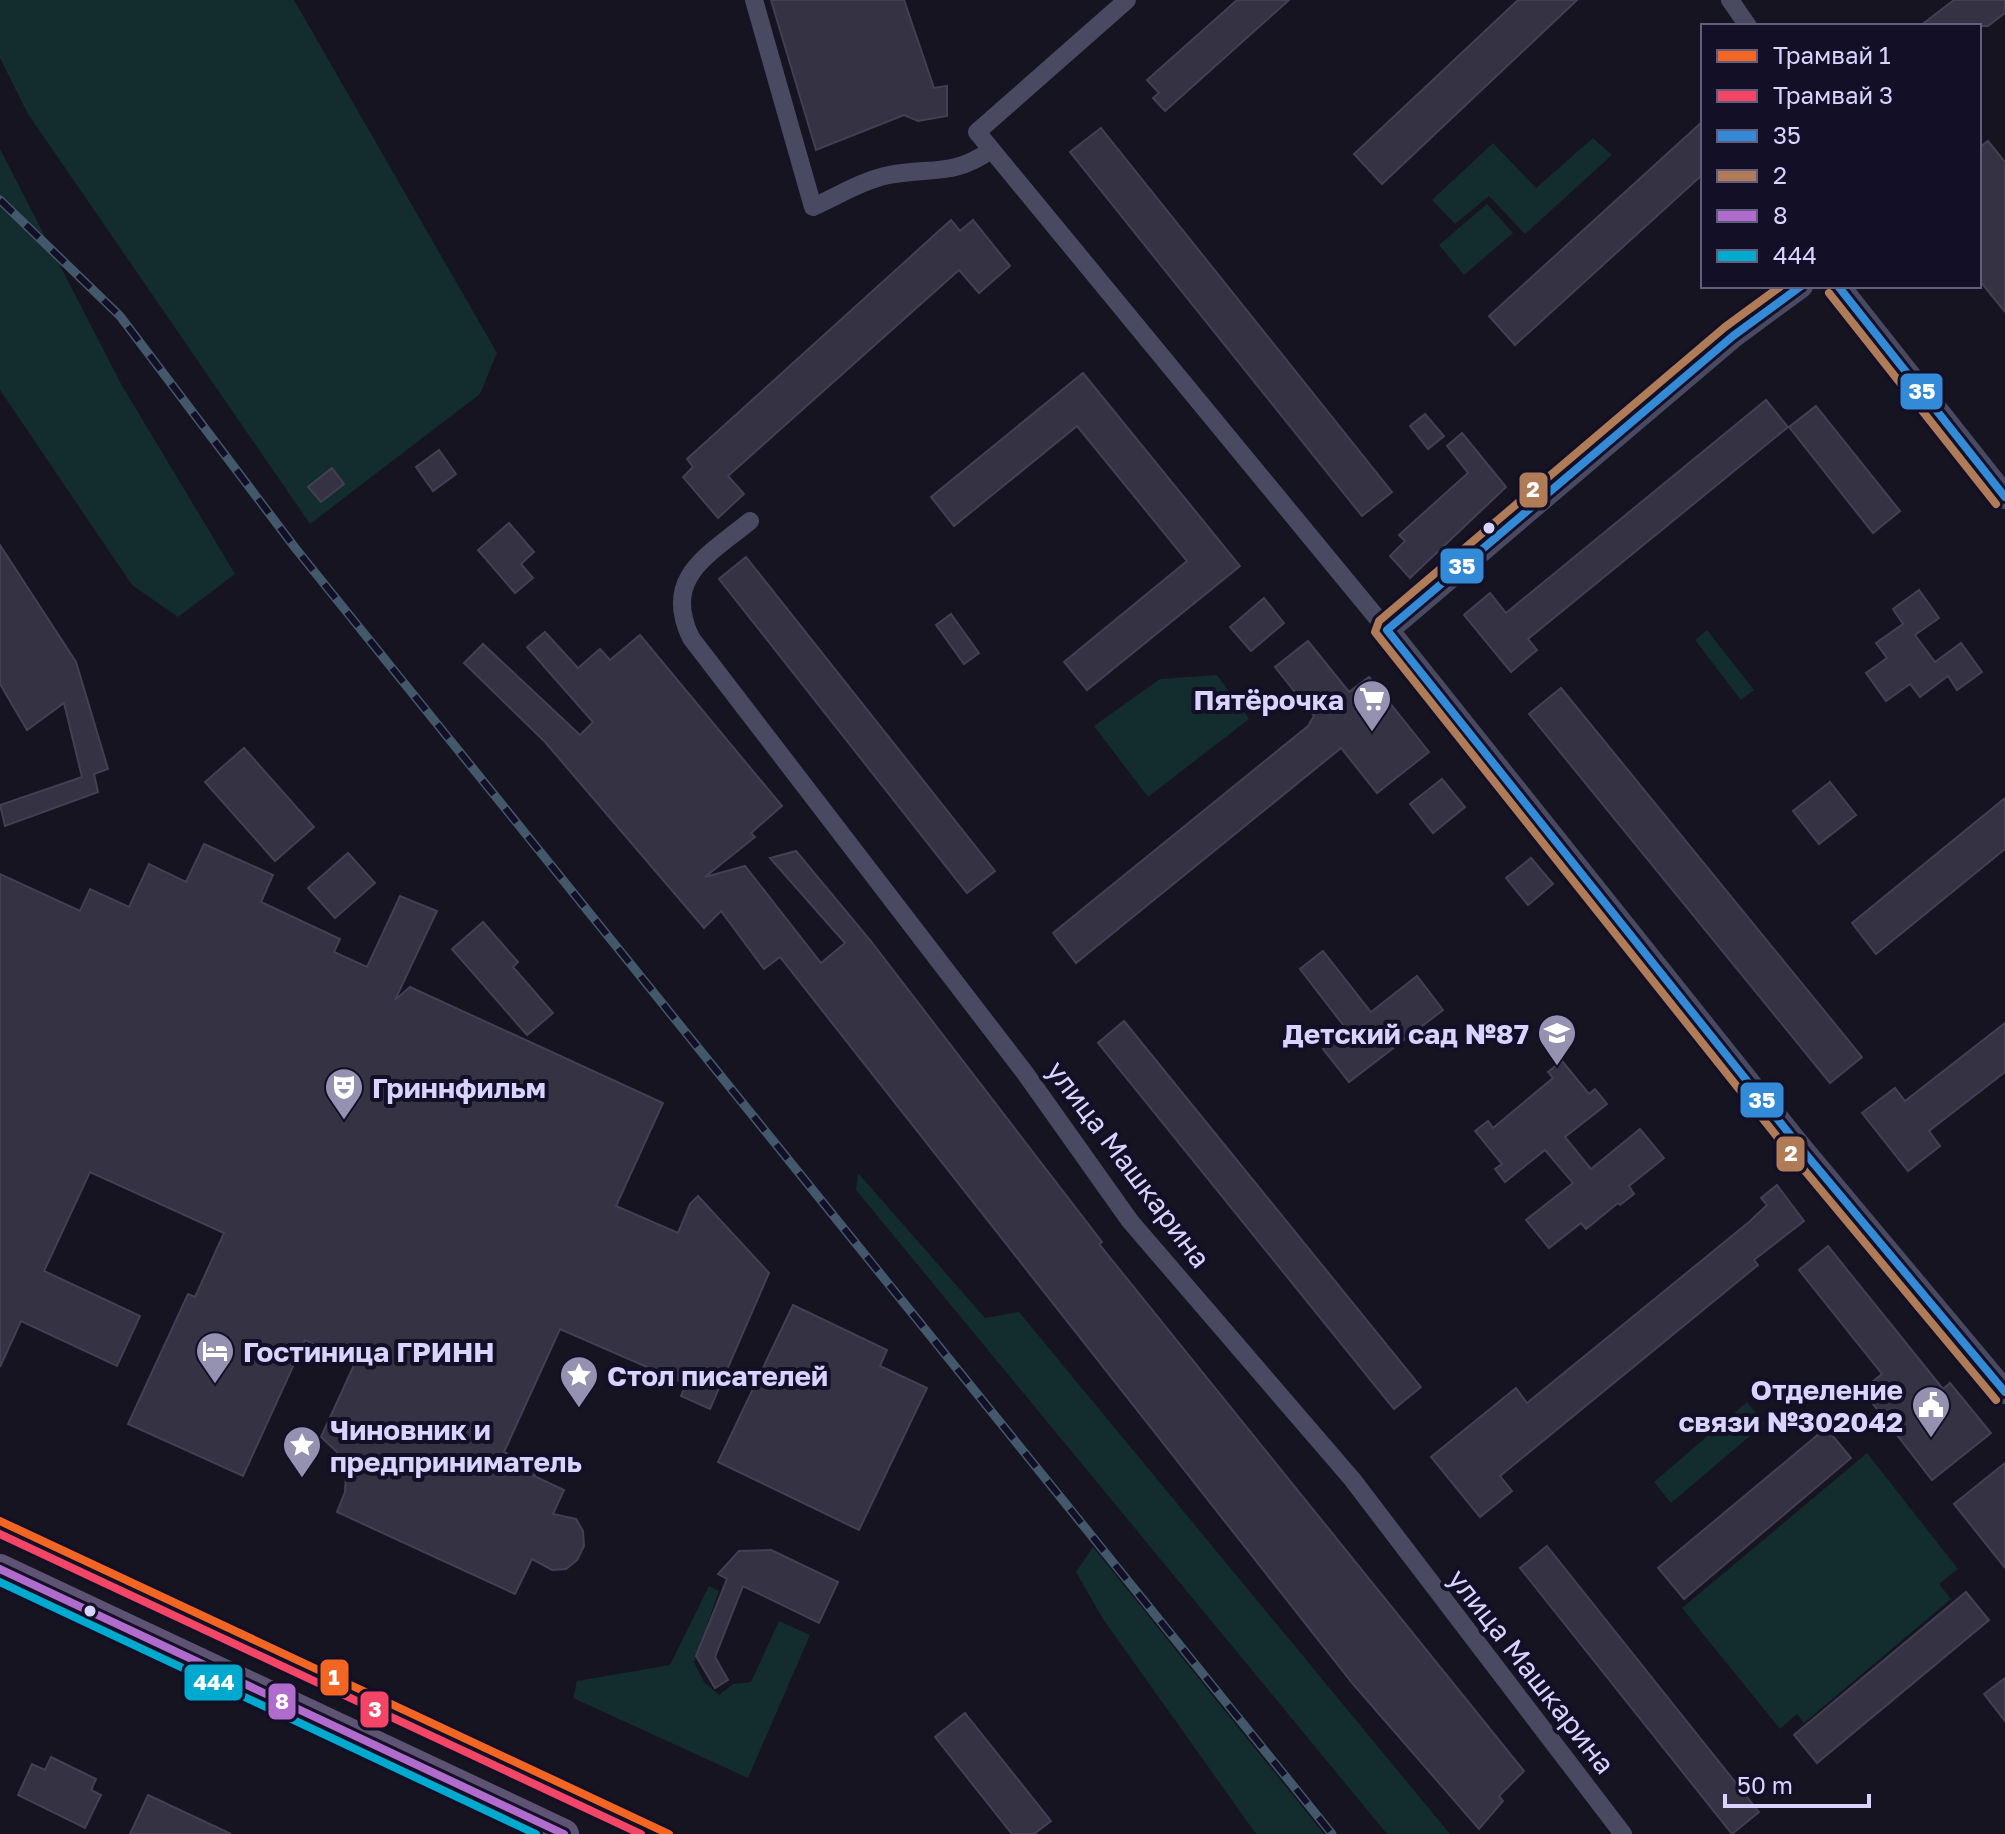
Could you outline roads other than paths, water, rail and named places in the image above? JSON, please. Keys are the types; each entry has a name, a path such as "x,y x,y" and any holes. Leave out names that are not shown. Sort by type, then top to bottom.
{"main road":[{"path":"0,1569 564,1834"}],"street":[{"path":"754,0 813,207 886,175 957,169 971,165 991,150"},
{"path":"1127,0 977,132 1387,630 1799,1146 2005,1392"},
{"path":"1730,0 1747,24"},
{"path":"1387,630 1733,336 1798,288"},
{"path":"1840,288 2005,497"},
{"name":"улица Машкарина","path":"750,521 699,563 683,584 679,610 691,638 1025,1073 1130,1221 1352,1479 1623,1834"}],"railway":[{"path":"0,200 120,316 296,549 1332,1834"}],"tram line":[{"name":"1","path":"0,1521 669,1834"},
{"name":"3","path":"0,1534 641,1834"}],"place":[{"name":"Пятёрочка","path":"1372,733"},
{"name":"Детский сад №87","path":"1557,1067"},
{"name":"Гриннфильм","path":"344,1121"},
{"name":"Гостиница ГРИНН","path":"215,1385"},
{"name":"Стол писателей","path":"579,1409"},
{"name":"Отделение связи №302042","path":"1931,1439"},
{"name":"Чиновник и предприниматель","path":"302,1479"}]}
